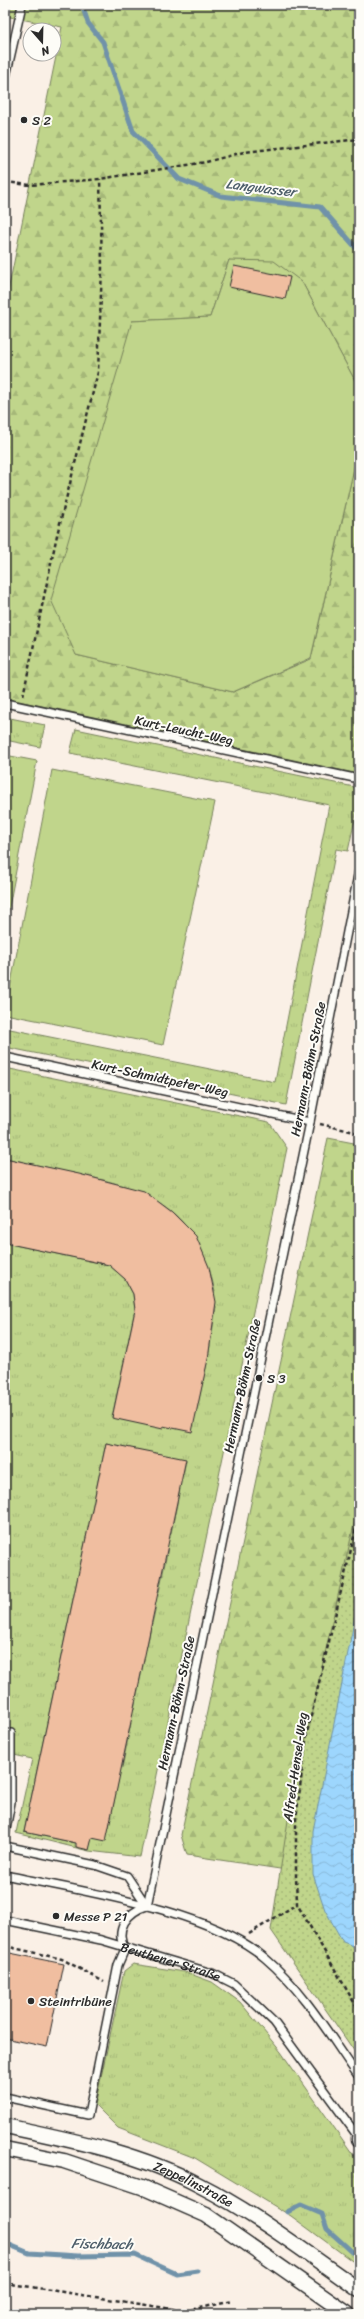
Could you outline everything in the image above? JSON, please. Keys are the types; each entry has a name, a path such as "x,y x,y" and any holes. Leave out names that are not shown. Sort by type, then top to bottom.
{"street":[{"name":"Zeppelinstraße","path":"5,2126 84,2142 135,2158 199,2184 282,2235 359,2290"},
{"name":"Zeppelinstraße","path":"5,2149 64,2161 142,2188 206,2215 348,2314"}],"lane":[{"path":"5,81 22,5"},
{"name":"Kurt-Leucht-Weg","path":"5,703 359,779"},
{"name":"Hermann-Böhm-Straße","path":"147,1906 310,1122 359,870"},
{"name":"Kurt-Schmidtpeter-Weg","path":"5,1057 310,1122"},
{"path":"5,1835 11,1802 10,1733"},
{"path":"5,1846 95,1865 127,1876 147,1906"},
{"path":"5,1875 147,1906 201,1924 238,1940 265,1957 290,1983 359,2077"},
{"name":"Beuthener Straße","path":"147,1906 134,1912 123,1924 120,1934 125,1949 212,1973 242,1990 264,2011 284,2034 359,2138"},
{"path":"5,1920 101,1940 125,1949 118,1965 88,2115 5,2097"}],"path":[{"path":"5,182 30,185 100,179 206,162 244,152 359,139"},
{"path":"21,706 56,535 98,372 102,267 100,179"},
{"path":"310,1122 359,1132"},
{"name":"Alfred-Hensel-Weg","path":"359,1516 307,1733 296,1819 298,1904 359,2011"},
{"path":"238,1940 298,1904"},
{"path":"5,1946 62,1959 114,1986"},
{"path":"5,2283 185,2311 232,2301"}],"green space":[{"path":"5,5 359,5 359,388 302,282 229,260 210,317 132,321 76,655 233,692 311,659 359,446 359,774 5,698 5,306 55,62 62,62 62,22 36,22 5,16"},
{"path":"229,260 274,261 302,282 359,388 359,446 311,658 233,692 76,655 51,600 132,321 210,317"},
{"path":"5,717 45,725 40,747 5,740"},
{"path":"76,729 359,788 359,801 348,851 336,849 286,1105 5,1047 5,1028 275,1082 329,805 70,753"},
{"path":"5,755 37,761 5,928"},
{"path":"52,770 215,802 163,1045 5,1014"},
{"path":"5,1068 269,1122 287,1148 140,1857 89,1851 16,1833 32,1759 5,1753 5,1243 109,1265 125,1279 133,1294 135,1310 112,1417 163,1428 166,1411 195,1417 208,1358 216,1307 186,1309 185,1295 215,1292 208,1266 198,1244 186,1226 171,1211 154,1199 133,1189 111,1182 5,1158","holes":["106,1443 186,1460 183,1475 154,1468 151,1483 180,1489 171,1533 142,1527 139,1541 168,1548 159,1592 130,1586 127,1600 156,1606 146,1650 118,1645 143,1665 134,1709 106,1703 131,1723 122,1768 94,1762 91,1776 118,1782 109,1827 76,1843 24,1832"]},
{"path":"328,1138 359,1144 359,1596 313,1874 187,1855 181,1835"},
{"path":"359,1502 359,2058 271,1930 289,1814"},
{"path":"133,1964 185,1972 212,1982 240,2002 281,2052 359,2163 359,2266 291,2216 195,2158 118,2128 95,2105 124,1971"}],"water":[{"path":"359,1596 359,1968 357,1964 357,1952 353,1946 343,1942 325,1910 313,1874 313,1831"}],"building":[{"path":"234,266 290,277 285,299 229,287"},
{"path":"5,1158 79,1174 144,1191 172,1212 196,1236 209,1267 216,1302 208,1359 192,1432 163,1426 163,1429 112,1418 135,1310 133,1294 125,1279 109,1265 5,1243"},
{"path":"106,1443 186,1459 106,1841 92,1838 89,1850 76,1847 76,1843 24,1832"},
{"name":"Steintribüne","path":"5,1952 64,1964 47,2047 5,2038"}],"waterway":[{"name":"Langwasser","path":"82,5 88,23 103,42 133,131 179,179 221,196 320,207 359,251"},
{"name":"Fischbach","path":"287,2212 301,2205 322,2214 327,2229 359,2258"},
{"name":"Fischbach","path":"5,2243 29,2253 78,2256 135,2255 177,2274 197,2271"}],"place":[{"name":"S 2","path":"24,120"},
{"name":"S 3","path":"259,1378"},
{"name":"Messe P 21","path":"56,1916"},
{"name":"Steintribüne","path":"31,2001"}]}
